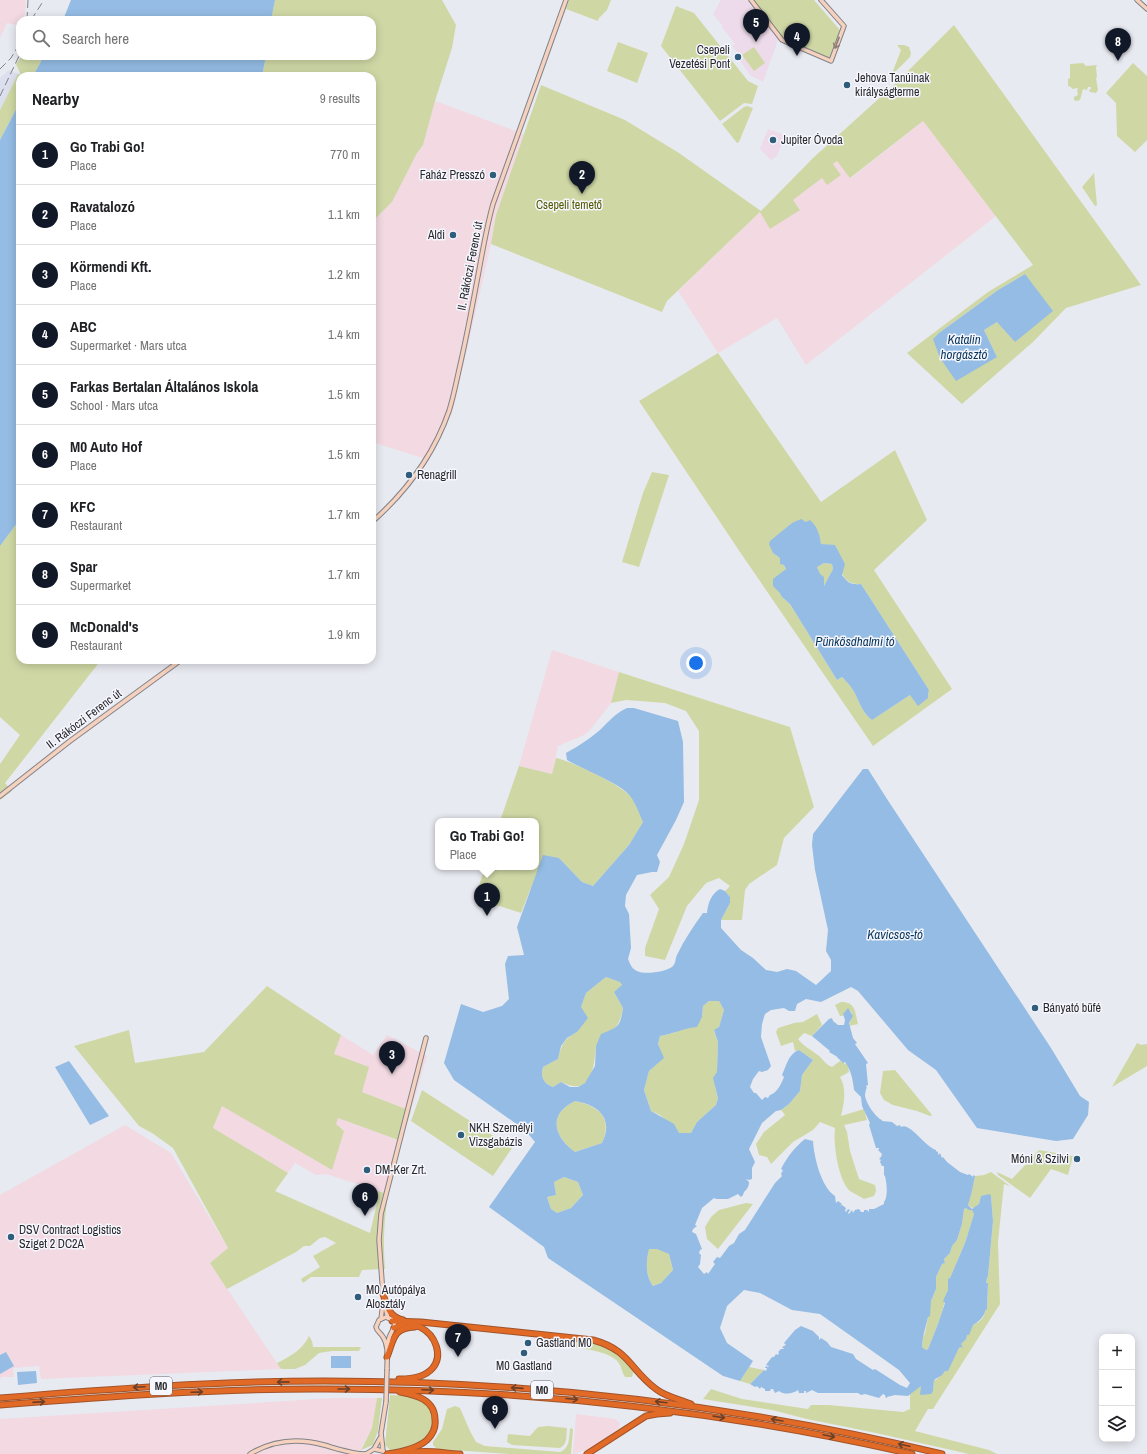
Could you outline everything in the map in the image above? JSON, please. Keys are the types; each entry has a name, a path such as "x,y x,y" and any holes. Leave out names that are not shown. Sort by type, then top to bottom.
{"highway":[{"path":"383,1294 389,1311 394,1317 414,1322"},
{"path":"390,1319 603,1342 618,1350 657,1390 668,1396 699,1407"},
{"path":"384,1382 395,1379 419,1377 426,1374 432,1368 437,1359 438,1347 432,1338 422,1329 410,1324 399,1325 394,1328"},
{"path":"387,1357 392,1339 399,1331 410,1328 422,1329"},
{"name":"M0","path":"0,1398 84,1391 220,1384 322,1381 468,1385 577,1393 699,1407 827,1429 942,1454"},
{"name":"M0","path":"0,1405 128,1395 282,1389 442,1391 576,1400 680,1412 798,1430 912,1454"},
{"path":"375,1389 416,1395 428,1403 434,1411 435,1416 434,1430 428,1439 408,1449 385,1453"},
{"path":"587,1454 646,1416 680,1412"},
{"path":"405,1454 411,1452 460,1454"}],"main road":[{"name":"II. Rákóczi Ferenc út","path":"376,518 394,501 416,473 432,448 445,420 454,393 492,208 566,0"},
{"path":"751,0 782,40 830,61 844,26 821,0"},
{"path":"1137,0 1147,9"},
{"name":"II. Rákóczi Ferenc út","path":"0,796 70,741 176,664"},
{"path":"387,1357 390,1334 394,1328 386,1311 383,1294 379,1240 381,1214 426,1038"},
{"path":"344,1451 366,1454 374,1449 381,1433 386,1402 387,1357 386,1347 382,1335 378,1332 376,1327 377,1322 381,1319 383,1294"},
{"path":"381,1319 390,1319"},
{"path":"382,1335 390,1334"},
{"path":"381,1433 385,1453"},
{"path":"250,1454 272,1444 293,1440 318,1443 351,1454"},
{"path":"374,1449 385,1453"}],"shaded area":[{"path":"0,0 25,0 25,16 16,16 16,25 7,23 0,38"},
{"path":"721,0 747,0 778,40 763,82 750,75 737,56 739,54 732,46 735,44 713,14"},
{"path":"9,70 16,73 16,78 0,110 0,78"},
{"path":"435,101 524,134 496,215 491,244 453,411 429,460 376,443 376,218 392,202 417,153 423,145"},
{"path":"923,121 996,216 806,365 777,318 718,353 678,291 761,211 770,229 800,209 793,200 822,178 840,175 833,164 837,161 851,178"},
{"name":"Jupiter Óvoda","path":"768,129 785,135 777,156 771,160 760,149"},
{"path":"552,650 619,672 611,703 590,730 584,735 558,746 552,774 519,766"},
{"path":"341,1035 373,1055 387,1035 427,1056 411,1111 362,1092 334,1054"},
{"path":"222,1105 332,1170 336,1123 338,1118 401,1141 388,1194 326,1174 316,1175 295,1163 288,1173 213,1129"},
{"path":"125,1125 171,1153 228,1248 210,1263 281,1369 41,1379 39,1366 13,1368 14,1377 1,1377 0,1381 0,1195"},
{"path":"334,1398 377,1398 372,1428 362,1446 360,1454 0,1454 0,1419"},
{"path":"576,1414 615,1419 620,1423 619,1428 595,1447 573,1454"}],"green space":[{"path":"275,0 442,0 456,25 452,48 423,145 417,153 392,202 376,218 376,72 263,72 265,60 376,60 376,16 272,16"},
{"path":"569,0 611,0 607,10 598,21 566,9"},
{"path":"753,0 814,0 840,32 829,58 788,41 781,36"},
{"path":"676,6 694,13 748,81 758,86 752,104 744,103 720,121 661,46"},
{"name":"Csepeli temető","path":"954,25 1141,285 1066,308 1033,342 962,404 907,353 988,292 1033,265 923,121 850,178 837,161 833,164 841,175 827,185 822,178 793,200 800,210 770,229 760,212 667,301 662,312 491,244 496,215 541,85 625,120 679,153 761,211 813,158 895,84","holes":["1025,274 997,322 984,330 997,357 939,333 998,290"]},
{"path":"618,42 648,53 637,83 607,71"},
{"path":"897,45 909,47 911,53 910,57 891,76 901,50"},
{"path":"754,47 765,63 754,71 742,55"},
{"path":"19,60 42,60 35,72 20,72 16,64"},
{"path":"1083,63 1086,66 1097,65 1096,78 1098,90 1096,93 1090,92 1089,90 1091,87 1088,87 1087,90 1083,89 1080,100 1076,101 1074,100 1074,97 1078,95 1078,88 1072,89 1068,86 1068,79 1070,78 1070,64"},
{"path":"1133,63 1147,76 1147,140 1135,152 1117,136 1116,103 1106,93"},
{"path":"16,78 16,110 0,140 0,110"},
{"path":"747,106 753,108 739,142 737,143 722,124"},
{"path":"1094,173 1097,205 1095,206 1082,187"},
{"path":"718,353 821,502 895,450 927,520 874,570 952,689 873,746 742,555 639,401","holes":["806,522 818,533 821,544 836,546 839,566 844,577 854,584 861,584 929,690 928,695 910,695 872,720 863,710 848,683 842,677 837,680 790,604 779,592 786,569 780,558 773,553 786,529 792,523"]},
{"path":"652,472 669,475 639,567 622,562 643,493"},
{"path":"16,524 16,664 98,664 5,783 12,791 0,800 0,764 20,735 0,717 0,546"},
{"path":"824,563 832,564 833,569 824,586 817,567"},
{"path":"619,672 790,727 814,807 784,838 777,865 749,884 745,890 742,920 721,920 730,903 730,897 725,891 730,886 719,878 706,883 687,906 665,960 645,956 645,948 659,909 650,895 669,877 684,844 699,800 699,731 686,711 665,703 626,700 611,703"},
{"path":"556,758 572,763 594,773 628,794 637,807 643,822 629,845 593,886 582,882 559,858 530,890 521,913 475,898 484,870 539,870 539,818 501,818 519,766 552,774"},
{"path":"606,977 621,982 622,986 614,992 623,1008 617,1026 596,1046 592,1071 585,1083 579,1086 571,1086 561,1082 553,1087 550,1086 542,1077 543,1067 558,1059 564,1043 569,1037 577,1032 581,1007 586,993"},
{"path":"267,986 341,1035 334,1054 369,1067 362,1092 411,1111 401,1141 338,1118 336,1124 344,1131 332,1170 222,1106 213,1128 288,1173 275,1191 370,1233 378,1199 364,1190 357,1191 357,1185 388,1194 384,1232 385,1269 362,1270 359,1277 311,1277 303,1283 301,1279 320,1267 313,1256 336,1243 325,1237 320,1238 310,1246 304,1246 296,1252 227,1289 210,1263 228,1248 173,1148 139,1126 74,1046 129,1030 135,1063 204,1052"},
{"path":"709,1001 719,1001 724,1010 719,1027 714,1031 718,1042 715,1086 718,1098 716,1105 697,1122 691,1133 679,1133 660,1115 651,1111 644,1090 649,1071 663,1058 658,1044 660,1036 667,1035 687,1027 702,1017 703,1006"},
{"path":"841,1002 853,1006 858,1024 849,1026 852,1013 850,1011 843,1014 843,1016 840,1016 835,1005"},
{"path":"817,1014 822,1025 812,1036 804,1033 798,1039 830,1066 832,1067 840,1061 848,1065 849,1072 840,1077 844,1086 844,1101 841,1116 864,1109 867,1120 844,1125 859,1179 875,1185 876,1191 874,1196 864,1199 850,1191 842,1179 837,1161 835,1128 820,1122 813,1130 793,1142 771,1164 767,1157 759,1155 756,1144 764,1132 785,1115 781,1110 789,1104 800,1091 802,1075 813,1060 799,1050 795,1051 793,1042 781,1046 776,1032 778,1028 803,1022"},
{"path":"1137,1043 1141,1045 1147,1044 1147,1066 1112,1087"},
{"path":"895,1070 932,1115 930,1116 893,1105 884,1100 880,1093 883,1071"},
{"name":"NKH Személyi Vizsgabázis","path":"422,1090 512,1148 493,1176 411,1121"},
{"path":"575,1101 591,1106 602,1114 606,1127 602,1143 575,1152 562,1139 558,1132 557,1119 566,1106"},
{"path":"1039,1150 1073,1156 1068,1175 1051,1169 1030,1198 998,1175 997,1172 1012,1179"},
{"path":"991,1172 1010,1186 1004,1184 998,1242 1000,1304 933,1409 928,1409 915,1431 989,1450 997,1454 969,1454 772,1410 703,1399 711,1389 742,1399 808,1409 811,1405 829,1405 903,1412 910,1409 910,1393 920,1386 922,1386 921,1390 924,1394 933,1389 934,1380 936,1380 945,1371 948,1371 961,1344 973,1325 983,1318 987,1309 988,1283 986,1283 988,1276 993,1221 991,1196 980,1200 979,1204 974,1209 968,1205 975,1176 984,1175"},
{"path":"564,1177 578,1182 583,1195 571,1208 557,1213 551,1209 547,1197 556,1195 554,1182"},
{"path":"746,1203 753,1204 718,1249 707,1239 705,1227 711,1217 719,1210"},
{"path":"964,1209 972,1209 974,1214 965,1243 948,1280 948,1290 940,1319 928,1349 926,1350 922,1347 923,1337 931,1301 936,1289 936,1277 942,1264 945,1263 944,1259 950,1253 952,1246 957,1240 962,1224"},
{"path":"649,1248 657,1248 669,1254 673,1270 661,1283 653,1286 647,1273"},
{"path":"309,1336 313,1347 361,1347 359,1351 332,1351 319,1353 305,1365 295,1369 281,1369 277,1363 296,1352"},
{"path":"576,1339 599,1342 620,1355 634,1370 632,1377 625,1377 620,1365 612,1357 599,1352 573,1347"},
{"path":"749,1367 764,1370 750,1384 740,1381"},
{"path":"390,1395 418,1398 428,1406 432,1418 431,1430 428,1436 412,1445 391,1451 385,1445"},
{"path":"377,1398 382,1398 378,1431 373,1445 361,1450 372,1428"},
{"path":"455,1406 460,1408 476,1442 485,1446 560,1452 566,1448 570,1428 573,1429 571,1454 509,1454 437,1449 433,1445 433,1442 442,1429 447,1409"},
{"path":"548,1426 567,1428 565,1442 560,1448 512,1445 507,1442 508,1434 530,1436 538,1427"}],"water":[{"path":"71,0 275,0 272,16 65,16"},
{"path":"42,60 265,60 263,72 35,72"},
{"path":"16,110 16,524 0,546 0,140"},
{"name":"Katalin horgásztó","path":"1025,274 1053,311 1015,342 997,322 984,330 997,357 956,381 940,358 933,339 998,290"},
{"name":"Pünkösdhalmi tó","path":"801,519 806,522 810,520 818,531 821,544 835,545 845,564 842,575 850,583 861,584 929,690 928,698 918,706 910,695 872,720 863,710 848,683 842,677 837,680 790,604 773,586 773,579 786,569 784,565 780,564 780,558 773,553 769,544 770,541 792,523","holes":["824,563 832,564 833,569 824,586 824,577 820,574 817,567"]},
{"name":"Kavicsos-tó","path":"627,708 634,708 678,721 683,742 684,802 657,855 660,862 657,872 637,875 626,895 625,906 629,914 631,948 628,959 634,969 640,972 650,973 666,970 673,966 677,955 692,928 703,913 707,913 710,899 714,893 720,889 725,891 730,897 730,903 721,920 721,928 741,950 753,958 766,970 777,972 787,969 796,971 816,985 831,971 831,960 826,951 828,930 815,870 812,845 813,834 863,769 868,769 1051,1048 1080,1096 1089,1102 1088,1115 1073,1139 1056,1141 977,1128 936,1070 908,1050 858,991 851,987 821,1002 806,999 797,1004 795,1011 789,1011 784,1008 771,1010 765,1014 762,1024 761,1037 771,1066 768,1070 762,1072 759,1071 753,1079 750,1087 754,1093 756,1093 762,1100 765,1097 768,1098 775,1092 779,1088 784,1077 782,1075 788,1060 799,1050 813,1060 802,1075 800,1091 789,1104 781,1110 776,1111 762,1123 749,1149 755,1162 752,1168 752,1179 746,1179 749,1182 749,1185 743,1195 741,1197 738,1194 728,1199 714,1198 702,1208 695,1225 697,1226 692,1232 696,1234 702,1249 699,1253 701,1255 700,1264 698,1267 704,1274 707,1272 708,1274 715,1264 713,1262 717,1257 720,1258 729,1246 734,1243 739,1234 745,1230 775,1183 782,1176 781,1174 783,1170 781,1169 786,1160 805,1139 813,1141 815,1155 822,1179 830,1192 835,1196 836,1203 838,1201 842,1204 840,1206 842,1205 846,1208 846,1212 848,1209 850,1210 848,1213 849,1214 852,1210 853,1213 855,1210 859,1209 861,1212 867,1210 869,1212 869,1209 874,1209 884,1204 887,1194 887,1186 884,1175 884,1166 882,1166 880,1162 881,1160 879,1159 882,1154 878,1150 879,1148 876,1148 869,1125 870,1123 862,1106 861,1097 854,1090 849,1068 845,1062 843,1063 829,1052 830,1051 812,1036 829,1019 832,1018 838,1025 844,1025 845,1020 843,1014 848,1008 853,1016 849,1023 853,1038 857,1043 855,1044 868,1063 866,1064 868,1085 866,1086 865,1098 874,1113 882,1121 892,1122 897,1126 900,1125 901,1127 905,1126 909,1128 936,1150 938,1155 940,1153 942,1158 943,1157 960,1172 969,1174 972,1177 974,1175 968,1205 972,1209 979,1204 981,1196 990,1194 991,1196 993,1221 988,1276 986,1283 988,1283 987,1309 977,1323 973,1325 969,1335 967,1335 966,1339 961,1344 963,1348 959,1348 948,1371 945,1371 934,1380 933,1391 931,1394 921,1395 921,1386 908,1396 895,1395 887,1398 883,1394 879,1398 865,1394 861,1395 858,1393 818,1393 812,1390 806,1393 806,1391 804,1391 804,1393 799,1393 798,1390 788,1394 779,1391 775,1393 773,1389 770,1391 765,1391 765,1389 761,1387 760,1389 757,1386 755,1387 750,1384 764,1370 766,1371 766,1366 769,1366 766,1365 772,1357 776,1354 778,1355 778,1352 781,1349 784,1349 782,1347 786,1345 784,1343 795,1330 801,1326 813,1331 819,1337 819,1340 821,1338 831,1347 853,1354 856,1359 900,1385 907,1388 910,1383 899,1370 820,1314 792,1310 760,1293 744,1290 727,1306 720,1328 727,1343 753,1361 740,1381 723,1376 548,1258 544,1247 489,1207 535,1142 525,1130 454,1080 444,1063 461,1004 483,1012 502,1006 509,999 505,964 508,956 524,955 517,927 538,870 539,870 543,855 559,858 582,882 593,886 629,845 643,822 634,802 626,791 567,760 566,753 580,745 600,730 619,712","holes":["606,977 620,982 622,985 614,992 623,1008 621,1020 615,1028 601,1034 596,1046 595,1066 585,1083 578,1087 570,1087 561,1082 553,1087 547,1084 542,1077 543,1067 558,1059 561,1046 567,1038 577,1032 588,1018 581,1007 586,993","709,1001 719,1001 724,1010 719,1027 714,1030 718,1042 717,1072 713,1078 718,1098 716,1105 697,1122 691,1133 679,1133 674,1124 651,1111 644,1090 649,1071 664,1058 658,1044 660,1036 697,1027 702,1017 703,1006","575,1101 591,1106 602,1114 606,1127 602,1143 575,1152 568,1146 558,1132 557,1125 557,1119 566,1106","564,1177 578,1182 583,1195 571,1208 557,1213 551,1209 547,1197 556,1195 554,1182","966,1208 972,1210 974,1214 965,1243 950,1278 948,1279 948,1290 943,1301 945,1303 928,1349 926,1350 922,1347 923,1337 928,1317 930,1316 931,1301 936,1289 936,1277 942,1264 945,1263 944,1259 950,1253 952,1246 957,1240 962,1224 964,1209","649,1249 657,1249 669,1254 673,1270 661,1283 653,1286 647,1273"]},
{"path":"69,1061 109,1116 90,1125 55,1067"},
{"path":"6,1352 14,1366 0,1374 0,1355"},
{"path":"331,1356 351,1356 351,1368 331,1368"},
{"path":"36,1371 37,1383 18,1385 17,1372"}],"railway":[{"path":"27,16 28,0"},
{"path":"34,16 44,0"},
{"path":"0,69 11,58 16,50"},
{"path":"0,96 17,60"}],"place":[{"name":"Farkas Bertalan Általános Iskola","path":"756,42"},
{"name":"ABC","path":"797,56"},
{"name":"Csepeli Vezetési Pont","path":"738,57"},
{"name":"Spar","path":"1118,61"},
{"name":"Jehova Tanúinak királyságterme","path":"847,85"},
{"name":"Jupiter Óvoda","path":"773,140"},
{"name":"Faház Presszó","path":"493,175"},
{"name":"Ravatalozó","path":"582,194"},
{"name":"Aldi","path":"453,235"},
{"name":"Renagrill","path":"409,475"},
{"name":"Go Trabi Go!","path":"487,916"},
{"name":"Bányató büfé","path":"1035,1008"},
{"name":"Körmendi Kft.","path":"392,1074"},
{"name":"NKH Személyi Vizsgabázis","path":"461,1135"},
{"name":"Móni & Szilvi","path":"1077,1159"},
{"name":"DM-Ker Zrt.","path":"367,1170"},
{"name":"M0 Auto Hof","path":"365,1216"},
{"name":"DSV Contract Logistics Sziget 2 DC2A","path":"11,1237"},
{"name":"M0 Autópálya Alosztály","path":"358,1297"},
{"name":"Gastland M0","path":"528,1343"},
{"name":"M0 Gastland","path":"524,1353"},
{"name":"KFC","path":"458,1357"},
{"name":"McDonald's","path":"495,1429"}]}
